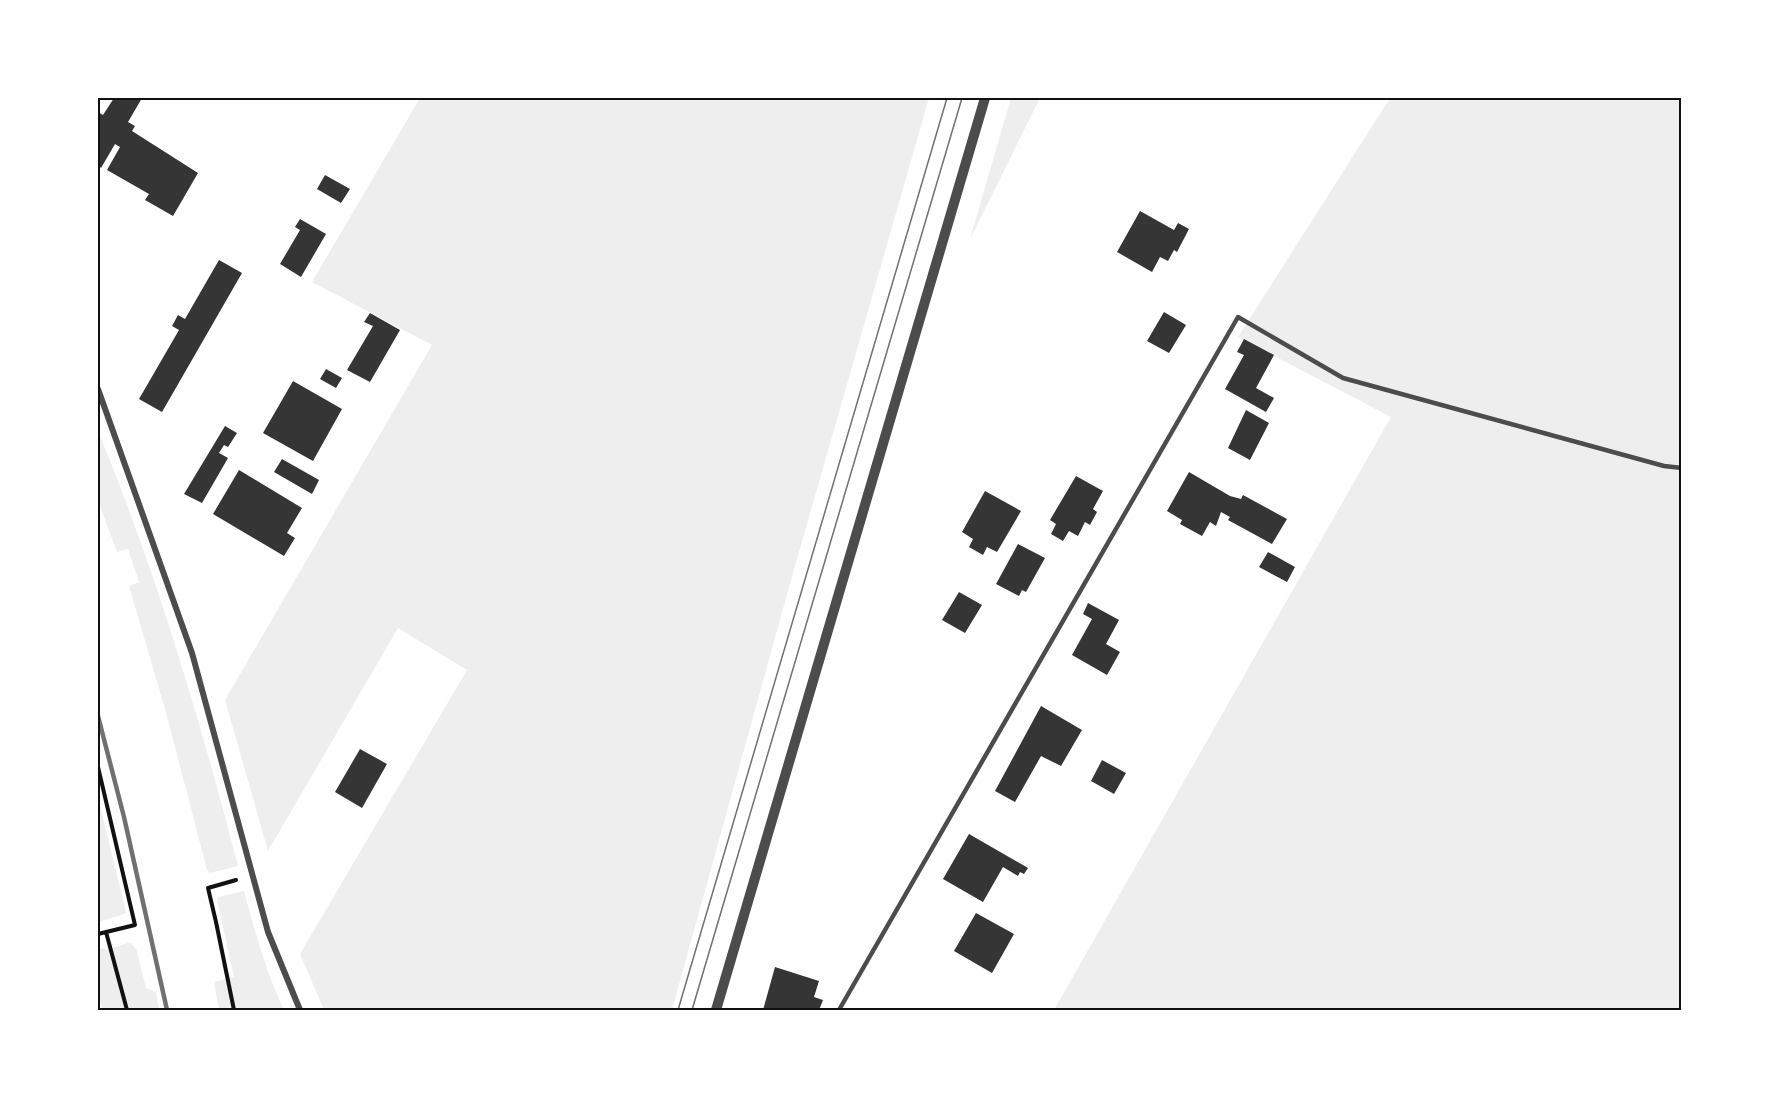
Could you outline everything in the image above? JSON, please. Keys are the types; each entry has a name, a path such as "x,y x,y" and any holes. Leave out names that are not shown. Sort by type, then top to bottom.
{"street":[{"path":"716,1011 985,98"},
{"path":"98,389 192,653 268,932 300,1011"}],"lane":[{"path":"839,1011 1238,316 1343,378 1664,466 1682,468"}],"path":[{"path":"98,767 135,925 98,934"},
{"path":"226,883 208,888 233,1010"},
{"path":"106,932 127,1011"}],"shaded area":[{"path":"420,98 929,98 791,580 672,1010 324,1010 300,954 467,670 398,628 268,851 225,700 432,345 312,282"},
{"path":"1011,98 1040,98 970,239"},
{"path":"1390,98 1681,98 1681,1010 1054,1010 1391,417 1238,337"},
{"path":"98,431 158,592 208,756 238,866 210,873 207,870 167,716 129,586 139,582 128,549 117,552 98,501"},
{"path":"98,797 126,912 98,922"},
{"path":"244,891 266,966 284,1010 219,1010 214,982 234,977 217,900 218,897"},
{"path":"128,943 132,944 137,951 146,988 156,992 159,1010 103,1010 98,994 98,950 103,948 106,950"}],"building":[{"path":"114,98 142,98 128,122 135,126 132,131 198,173 173,216 145,200 149,194 107,170 120,147 115,144 101,168 98,165 98,112 103,115"},
{"path":"325,175 350,189 341,203 317,189"},
{"path":"1140,211 1174,230 1178,223 1189,229 1177,252 1174,250 1168,261 1160,257 1152,272 1117,252"},
{"path":"300,219 326,234 301,277 280,264 300,230 295,227"},
{"path":"219,260 242,273 162,412 139,399 179,330 172,326 178,315 185,319"},
{"path":"1164,312 1186,325 1169,353 1147,341"},
{"path":"370,313 400,330 370,382 347,370 373,326 364,322"},
{"path":"1244,339 1274,355 1256,388 1274,398 1266,412 1225,389 1244,355 1237,352"},
{"path":"326,369 342,378 336,388 320,379"},
{"path":"293,381 342,409 313,461 263,433"},
{"path":"1246,410 1269,423 1250,460 1228,448"},
{"path":"225,426 237,433 228,447 224,445 219,453 228,458 202,503 184,494"},
{"path":"282,459 319,480 312,494 274,472"},
{"path":"239,470 302,508 287,533 295,538 284,556 213,514"},
{"path":"1189,472 1230,496 1241,499 1243,495 1287,519 1272,544 1228,520 1230,517 1221,512 1216,526 1210,522 1202,536 1180,524 1182,520 1167,511"},
{"path":"1076,476 1103,491 1093,509 1097,512 1090,525 1085,522 1078,536 1069,531 1063,541 1051,534 1056,524 1050,520"},
{"path":"985,491 1021,511 997,552 987,547 983,555 969,547 973,539 962,532"},
{"path":"1018,544 1045,558 1026,592 1022,590 1019,596 996,584"},
{"path":"1268,552 1295,567 1287,582 1259,567"},
{"path":"959,592 982,605 965,633 942,620"},
{"path":"1088,603 1119,620 1106,644 1120,652 1107,675 1072,655 1092,619 1083,614"},
{"path":"1041,706 1082,730 1061,766 1041,756 1015,802 995,791"},
{"path":"360,749 387,764 362,808 335,792"},
{"path":"1102,760 1126,773 1114,794 1091,781"},
{"path":"969,834 1028,868 1024,874 1020,872 1018,876 1003,867 983,902 943,879"},
{"path":"976,913 1014,934 992,973 954,951"},
{"path":"775,967 819,981 814,997 823,1000 819,1010 763,1010"}],"tram line":[{"path":"678,1010 947,98"},
{"path":"692,1010 962,98"}],"railway":[{"path":"98,716 124,817 167,1010"}]}
